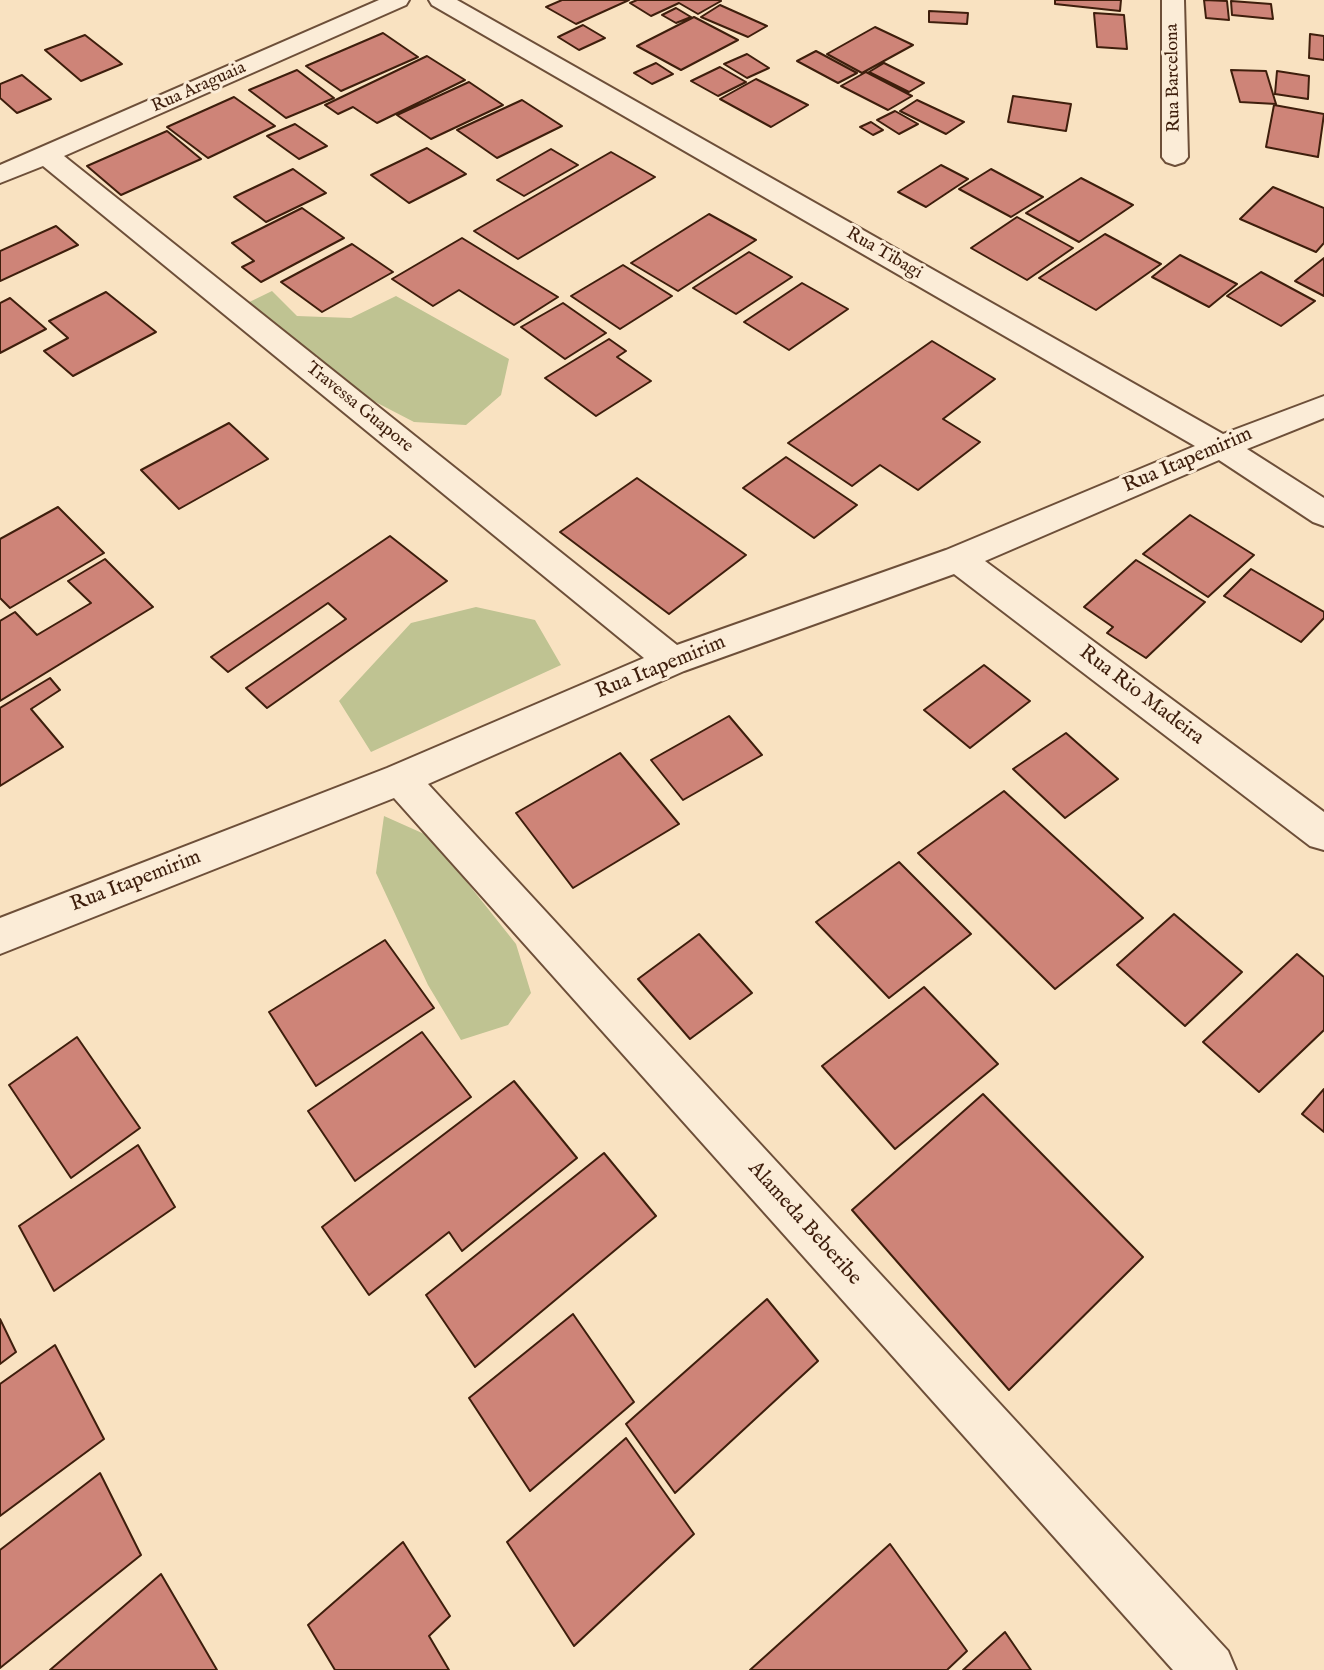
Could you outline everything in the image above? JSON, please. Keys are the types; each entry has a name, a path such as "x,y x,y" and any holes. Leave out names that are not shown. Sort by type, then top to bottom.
{"street":[{"name":"Rua Araguaia","path":"0,175 398,0"},
{"name":"Rua Tibagi","path":"440,0 1221,447 1324,514"},
{"name":"Rua Barcelona","path":"1173,0 1175,157"},
{"name":"Travessa Guapore","path":"46,155 672,661"},
{"name":"Rua Itapemirim","path":"0,936 400,779 672,661 958,559 1324,406"},
{"name":"Rua Rio Madeira","path":"958,559 1324,834"},
{"name":"Alameda Beberibe","path":"400,779 1209,1670"}],"green space":[{"path":"272,291 297,316 351,318 396,296 509,359 501,395 466,425 414,422 252,338 231,311"},
{"path":"476,607 535,620 561,665 371,752 339,701 411,623"},
{"path":"384,816 431,837 516,944 531,993 508,1025 461,1040 428,985 376,873"}],"building":[{"path":"562,0 629,0 576,24 546,7"},
{"path":"637,0 721,1 698,14 679,3 651,16 630,3"},
{"path":"1055,0 1121,0 1120,11 1055,4"},
{"path":"1204,0 1227,1 1229,20 1206,18"},
{"path":"1231,1 1271,4 1273,19 1232,15"},
{"path":"720,5 767,26 748,37 701,17"},
{"path":"676,8 691,17 676,23 662,15"},
{"path":"929,11 968,13 967,24 929,22"},
{"path":"1094,13 1124,15 1127,49 1097,47"},
{"path":"694,17 738,40 681,70 637,46"},
{"path":"583,25 605,38 579,50 558,37"},
{"path":"875,27 913,45 862,73 827,54"},
{"path":"383,33 418,57 341,91 306,66"},
{"path":"1310,34 1324,36 1324,60 1309,58"},
{"path":"85,35 122,64 81,81 45,50"},
{"path":"816,51 857,73 838,83 797,61"},
{"path":"747,54 769,68 747,78 724,64"},
{"path":"427,56 465,80 377,123 353,107 338,114 325,105"},
{"path":"656,63 673,74 652,84 634,73"},
{"path":"884,63 924,83 909,92 869,72"},
{"path":"720,67 746,82 718,96 691,81"},
{"path":"297,70 334,98 286,118 249,90"},
{"path":"1231,70 1266,71 1276,104 1240,102"},
{"path":"1277,71 1309,76 1308,99 1275,94"},
{"path":"866,72 912,96 888,110 841,86"},
{"path":"22,75 51,99 17,113 0,98 0,84"},
{"path":"756,79 808,105 771,127 720,99"},
{"path":"469,82 503,105 431,139 397,115"},
{"path":"1013,96 1071,104 1066,131 1008,122"},
{"path":"234,97 275,126 208,158 167,127"},
{"path":"522,100 562,126 497,158 457,130"},
{"path":"917,100 964,122 946,134 900,111"},
{"path":"1274,105 1324,114 1318,157 1266,147"},
{"path":"895,111 918,124 899,134 877,120"},
{"path":"871,122 883,130 873,135 860,127"},
{"path":"295,124 327,146 299,159 267,136"},
{"path":"167,131 201,159 121,195 87,166"},
{"path":"427,148 466,174 409,203 371,175"},
{"path":"551,149 578,165 524,196 497,180"},
{"path":"611,152 655,177 518,259 474,231"},
{"path":"941,165 968,179 926,207 898,192"},
{"path":"293,169 326,193 266,222 234,197"},
{"path":"991,169 1043,197 1011,217 959,189"},
{"path":"1081,178 1133,205 1079,242 1026,213"},
{"path":"1273,187 1324,208 1324,243 1316,252 1240,219"},
{"path":"302,208 344,238 261,282 242,267 254,261 232,243"},
{"path":"709,214 756,240 678,291 631,263"},
{"path":"1017,217 1073,248 1027,280 971,248"},
{"path":"56,226 78,245 0,281 0,251"},
{"path":"1105,234 1161,264 1096,310 1039,278"},
{"path":"462,238 558,297 514,325 459,290 433,306 392,279"},
{"path":"352,244 393,272 322,312 281,282"},
{"path":"749,252 792,277 736,314 693,288"},
{"path":"1180,255 1237,284 1209,307 1152,277"},
{"path":"1324,258 1324,296 1295,281"},
{"path":"623,265 672,296 620,329 571,296"},
{"path":"1261,272 1315,301 1281,326 1227,296"},
{"path":"802,283 848,309 789,350 744,322"},
{"path":"106,292 156,332 73,376 44,351 68,338 49,321"},
{"path":"10,298 46,329 0,353 0,303"},
{"path":"563,303 606,333 565,359 521,327"},
{"path":"609,339 626,351 617,357 651,381 596,416 545,378"},
{"path":"932,341 995,379 943,419 980,442 918,490 880,465 852,486 788,443"},
{"path":"229,423 268,459 179,509 141,470"},
{"path":"786,457 857,505 814,538 743,488"},
{"path":"637,478 746,555 669,614 560,532"},
{"path":"58,507 104,553 10,608 0,598 0,539"},
{"path":"1190,515 1254,555 1208,597 1143,554"},
{"path":"390,536 447,581 267,708 246,688 346,619 328,603 228,672 211,657"},
{"path":"105,559 153,607 0,701 0,621 15,612 37,635 91,603 68,581"},
{"path":"1136,560 1205,602 1146,658 1107,633 1113,627 1084,607"},
{"path":"1251,569 1324,612 1324,618 1301,642 1224,596"},
{"path":"984,665 1030,701 970,748 924,710"},
{"path":"50,678 60,690 31,709 63,747 0,786 0,708"},
{"path":"729,716 762,755 683,800 651,760"},
{"path":"1066,733 1118,779 1065,818 1013,769"},
{"path":"620,753 679,824 573,888 516,813"},
{"path":"1004,791 1143,918 1055,989 918,853"},
{"path":"899,862 971,934 889,998 816,922"},
{"path":"1174,914 1242,972 1185,1026 1117,965"},
{"path":"699,934 752,993 690,1039 638,979"},
{"path":"385,940 434,1008 316,1086 269,1012"},
{"path":"1297,954 1324,977 1324,1030 1259,1092 1203,1042"},
{"path":"924,987 998,1064 895,1149 822,1066"},
{"path":"422,1032 471,1097 355,1181 308,1111"},
{"path":"77,1037 140,1128 71,1178 9,1085"},
{"path":"514,1081 577,1158 462,1251 449,1232 369,1295 322,1227"},
{"path":"1324,1089 1324,1132 1302,1114"},
{"path":"983,1094 1143,1257 1009,1390 852,1210"},
{"path":"138,1145 175,1207 54,1291 19,1226"},
{"path":"604,1153 656,1216 475,1367 426,1295"},
{"path":"767,1299 818,1361 675,1493 626,1424"},
{"path":"573,1314 634,1402 530,1491 469,1398"},
{"path":"0,1319 16,1352 0,1364"},
{"path":"55,1345 104,1439 0,1516 0,1384"},
{"path":"626,1438 694,1534 574,1646 507,1542"},
{"path":"100,1473 141,1555 0,1668 0,1550"},
{"path":"403,1542 450,1616 429,1636 449,1670 335,1670 308,1625"},
{"path":"890,1544 967,1651 947,1670 750,1670"},
{"path":"161,1574 217,1670 50,1670"},
{"path":"1005,1632 1031,1670 963,1670"}]}
